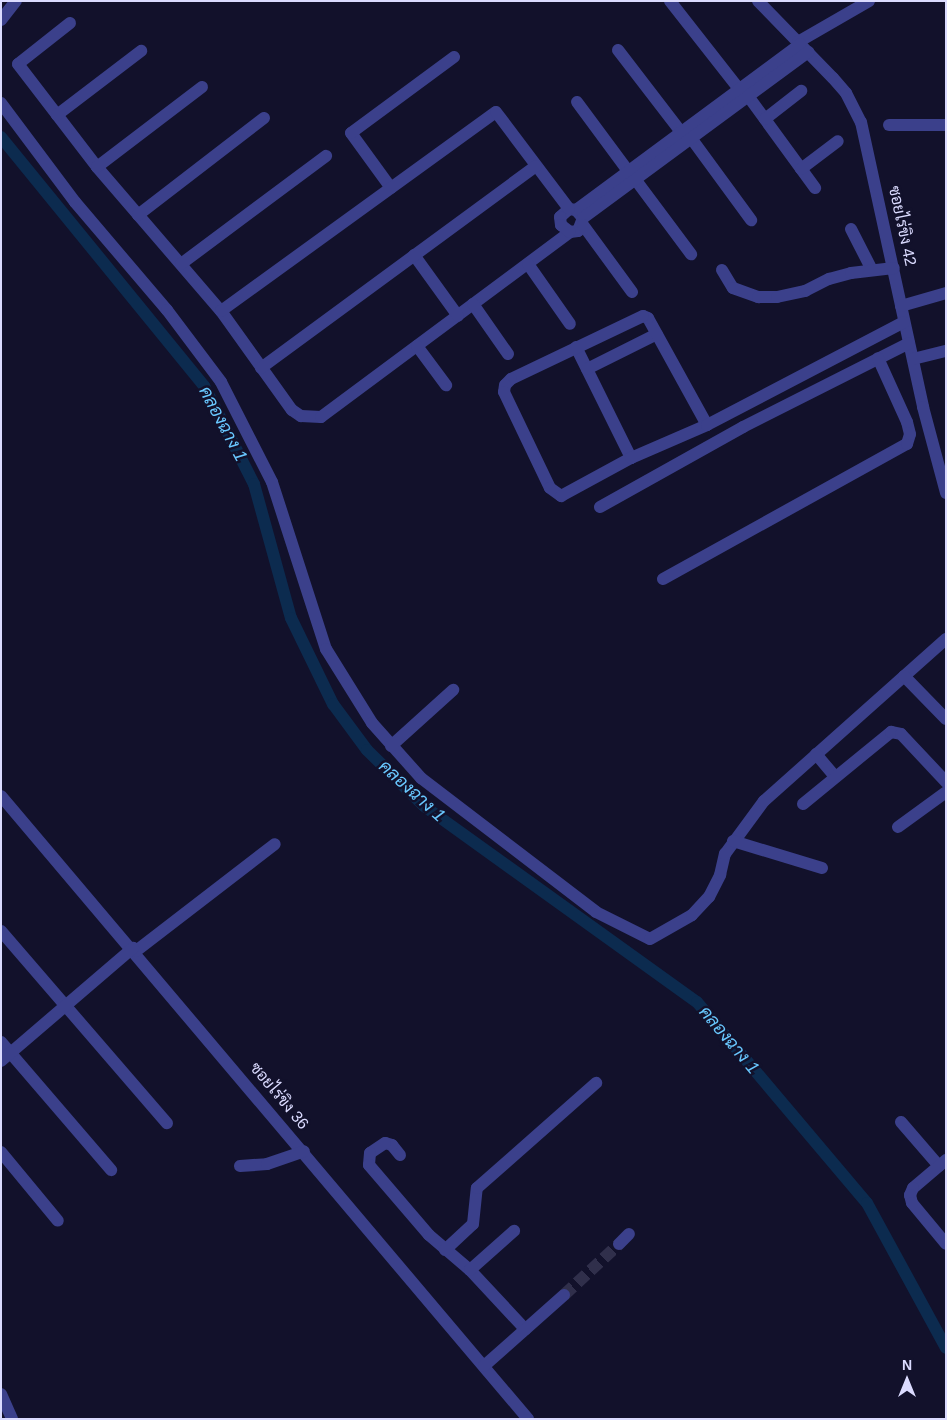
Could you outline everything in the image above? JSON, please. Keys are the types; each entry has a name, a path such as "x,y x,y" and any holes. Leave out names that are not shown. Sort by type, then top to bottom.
{"street":[{"path":"1,20 16,1"},
{"path":"670,1 765,119 815,188"},
{"name":"ซอยไร่ขิง 42","path":"758,1 846,93 861,122 894,268 904,322 946,493"},
{"path":"70,23 18,64 97,167 221,311 292,410 301,416 321,417 570,232 578,216 632,175 744,92 802,46 869,1"},
{"path":"618,50 751,220"},
{"path":"57,115 141,51"},
{"path":"391,188 351,133 454,57"},
{"path":"97,167 202,87"},
{"path":"765,119 801,91"},
{"path":"577,102 691,254"},
{"path":"1,104 75,202 167,310 220,382 270,477 326,649 372,723 421,778 596,912 644,938 654,938 676,925 709,898 720,875 725,854 764,801 946,639"},
{"path":"221,311 496,112 536,166 578,216 632,292"},
{"path":"138,215 264,118"},
{"path":"889,125 946,125"},
{"path":"801,169 838,141"},
{"path":"181,264 326,156"},
{"path":"261,368 536,166"},
{"path":"570,232 563,229 560,222 562,214 578,216"},
{"path":"851,229 872,270"},
{"path":"414,255 458,316"},
{"path":"528,264 570,324"},
{"path":"722,270 733,288 758,297 805,291 829,279 872,270 894,268"},
{"path":"901,306 946,293"},
{"path":"473,304 508,354"},
{"path":"707,425 648,318 636,317 511,379 504,392 550,488 555,494 567,494 631,458 707,425 904,322"},
{"path":"587,369 657,334"},
{"path":"600,507 743,427 909,343"},
{"path":"417,346 446,385"},
{"path":"576,347 631,458"},
{"path":"913,359 944,352"},
{"path":"663,579 907,444 910,434 906,422 878,358"},
{"path":"904,676 946,719"},
{"path":"391,746 453,690"},
{"path":"803,804 891,732 896,732 946,782"},
{"path":"816,754 835,777"},
{"path":"898,827 946,792"},
{"name":"ซอยไร่ขิง 36","path":"1,796 134,949 528,1419"},
{"path":"733,841 822,868"},
{"path":"6,1057 134,949 275,844"},
{"path":"1,931 167,1123"},
{"path":"1,1042 6,1057 110,1170"},
{"path":"445,1250 473,1224 477,1188 596,1083"},
{"path":"901,1122 942,1163 913,1188 910,1195 912,1203 946,1244"},
{"path":"400,1155 392,1145 385,1143 370,1153 368,1165 445,1250 470,1270 526,1329"},
{"path":"240,1166 268,1164 304,1151"},
{"path":"1,1152 58,1220"},
{"path":"470,1270 514,1231"},
{"path":"619,1244 629,1234"},
{"path":"484,1366 564,1295"},
{"path":"1,1394 12,1419"}],"waterway":[{"name":"คลองฉาง 1","path":"1,137 204,386 254,484 291,618 333,704 367,750 424,806 697,1002 867,1203 946,1348"}],"tunnel":[{"path":"564,1295 619,1244"}]}
